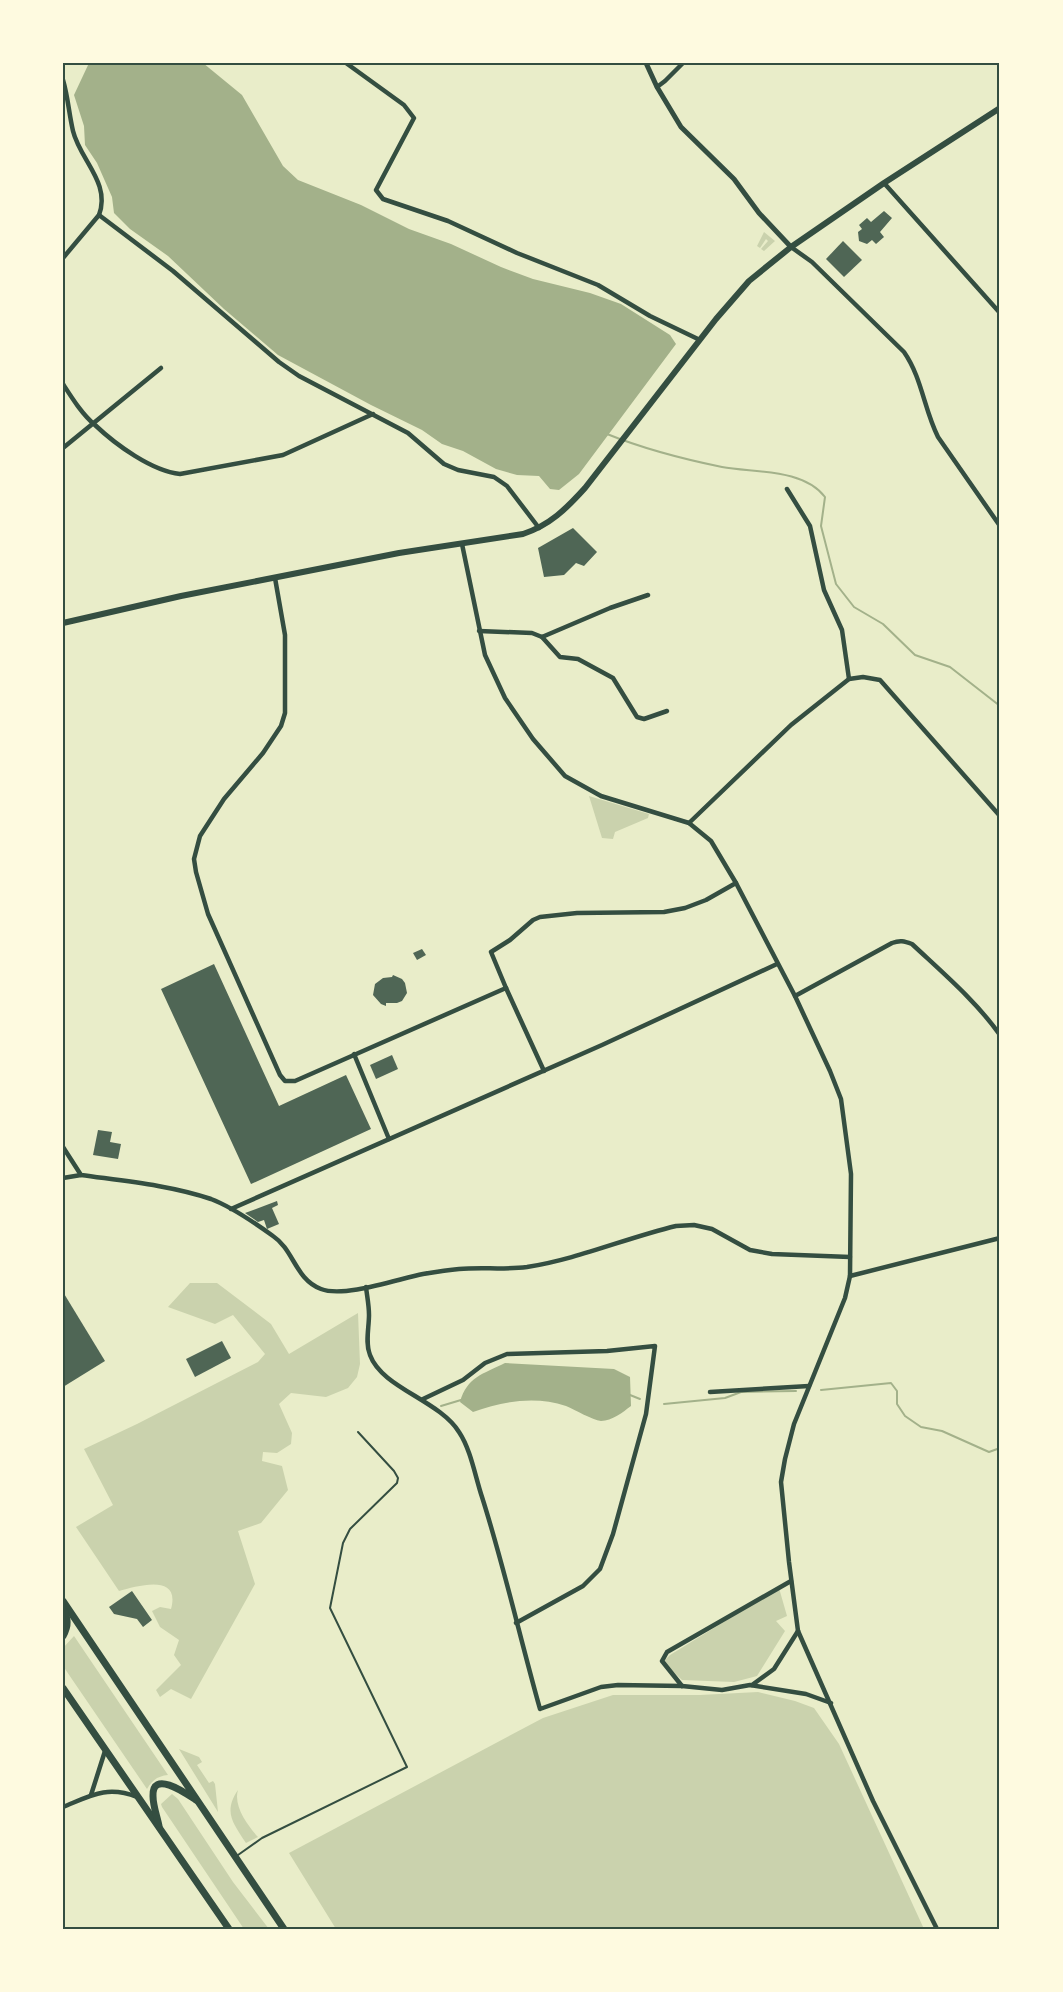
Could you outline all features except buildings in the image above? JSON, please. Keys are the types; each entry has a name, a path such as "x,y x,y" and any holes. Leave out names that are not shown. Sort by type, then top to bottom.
{"highway":[{"path":"63,1601 284,1929"},
{"path":"63,1607 68,1619 68,1627 63,1636"},
{"path":"63,1688 229,1929"},
{"path":"159,1829 152,1795 154,1789 159,1785 170,1785 198,1801"}],"main road":[{"path":"63,623 181,596 399,553 523,534 539,528 563,512 613,454 700,340 749,282 791,247 1000,108"}],"street":[{"path":"346,63 404,105 414,118 376,190 383,199 448,221 517,253 598,285 651,316 700,340"},
{"path":"646,63 657,87 681,127 734,179 759,213 791,247 812,261 904,352 919,379 932,425 938,437 1000,526"},
{"path":"657,87 683,63"},
{"path":"63,80 69,98 74,133 99,185 102,199 99,215 63,258"},
{"path":"884,183 1000,313"},
{"path":"99,215 173,271 279,362 299,376 408,433 444,464 458,470 494,477 507,486 539,528"},
{"path":"63,448 161,368"},
{"path":"63,384 94,425 136,457 170,473 180,474 283,454 373,414"},
{"path":"787,489 810,526 824,590 842,630 849,679"},
{"path":"462,544 475,601 478,631 495,681 505,698 533,739 565,776 601,796 689,823 711,841 736,883 795,996 841,1099 851,1174 850,1276 845,1298 794,1424 781,1482 791,1581 798,1631 873,1801 937,1929"},
{"path":"275,578 285,635 285,713 283,720 268,747 224,799 200,836 194,859 208,914 280,1075 285,1081 295,1081 506,988"},
{"path":"542,637 610,608 648,595"},
{"path":"478,631 532,633 542,637 560,657 578,659 613,678 637,717 644,719 667,711"},
{"path":"689,823 790,725 849,679 863,677 880,680 1000,816"},
{"path":"544,1071 491,952 540,917 577,913 664,912 685,908 706,900 736,883"},
{"path":"795,996 892,943 899,940 905,941 912,944 946,975 986,1016 1000,1035"},
{"path":"231,1209 544,1071 777,964"},
{"path":"354,1054 390,1138"},
{"path":"63,1148 81,1175"},
{"path":"63,1178 81,1175 139,1183 204,1198 231,1209 282,1243 302,1276 323,1290 340,1291 366,1287 460,1268 526,1267 566,1259 676,1226 694,1225 712,1228 750,1250 761,1252 850,1257"},
{"path":"850,1276 1000,1238"},
{"path":"366,1287 369,1353 374,1363 407,1391 423,1399 450,1420 466,1447 495,1539 540,1709 601,1687 618,1685 682,1686 722,1690 750,1685 806,1694 832,1704"},
{"path":"423,1399 463,1380 485,1363 507,1354 607,1351 655,1346 646,1414 613,1534 600,1569 584,1586 516,1623"},
{"path":"710,1392 809,1386"},
{"path":"682,1686 664,1665 662,1660 667,1652 791,1581"},
{"path":"750,1685 774,1669 798,1631"},
{"path":"92,1795 105,1751"},
{"path":"63,1807 92,1795 112,1790 123,1791 136,1797"}],"lane":[{"path":"236,1857 262,1838 407,1767 330,1608 343,1543 351,1529 398,1483 394,1471 358,1432"}],"shaded area":[{"path":"89,63 203,63 242,95 283,166 298,180 361,205 409,229 451,244 501,267 533,279 590,293 621,304 670,335 676,344 579,474 559,490 550,489 539,476 517,475 496,469 463,451 442,444 422,430 278,355 224,309 168,256 130,229 114,213 112,197 97,163 85,145 84,126 74,95"},
{"path":"764,232 775,241 764,251 761,249 768,241 766,239 760,248 757,246"},
{"path":"589,796 649,814 648,818 615,832 613,839 602,838"},
{"path":"190,1283 217,1283 271,1324 289,1354 358,1313 360,1364 357,1377 348,1388 326,1397 291,1393 279,1404 292,1433 291,1444 277,1453 263,1452 262,1461 282,1466 288,1490 261,1523 238,1531 255,1584 191,1699 171,1689 160,1697 156,1690 181,1665 174,1655 179,1640 160,1627 152,1611 160,1607 171,1609 170,1590 164,1586 146,1585 119,1591 76,1527 113,1505 84,1449 258,1362 265,1354 233,1315 215,1324 168,1307"},
{"path":"505,1363 614,1369 630,1377 631,1406 613,1418 601,1421 566,1406 543,1401 520,1401 473,1412 460,1402 467,1387 477,1377"},
{"path":"779,1588 787,1616 776,1621 785,1631 757,1676 734,1682 682,1680 663,1662 670,1655"},
{"path":"74,1636 168,1775 156,1779 147,1789 63,1666 63,1648"},
{"path":"758,1692 814,1708 839,1744 924,1929 336,1929 289,1853 543,1718 613,1695"},
{"path":"179,1749 199,1757 202,1762 197,1765 209,1783 213,1781 215,1784 218,1812"},
{"path":"238,1790 239,1809 258,1837 246,1843 234,1823 231,1811 231,1805"},
{"path":"172,1794 178,1799 233,1882 269,1929 244,1929 162,1807 161,1804"}],"waterway":[{"path":"607,434 693,461 791,476 816,488 825,497 821,526 836,584 854,607 883,624 915,655 950,667 1000,706"},
{"path":"821,1390 891,1383 897,1391 897,1404 905,1416 921,1427 942,1431 989,1452 1000,1448"},
{"path":"664,1404 725,1398 741,1392 796,1391"},
{"path":"630,1395 640,1399"},
{"path":"441,1406 461,1400"}]}
